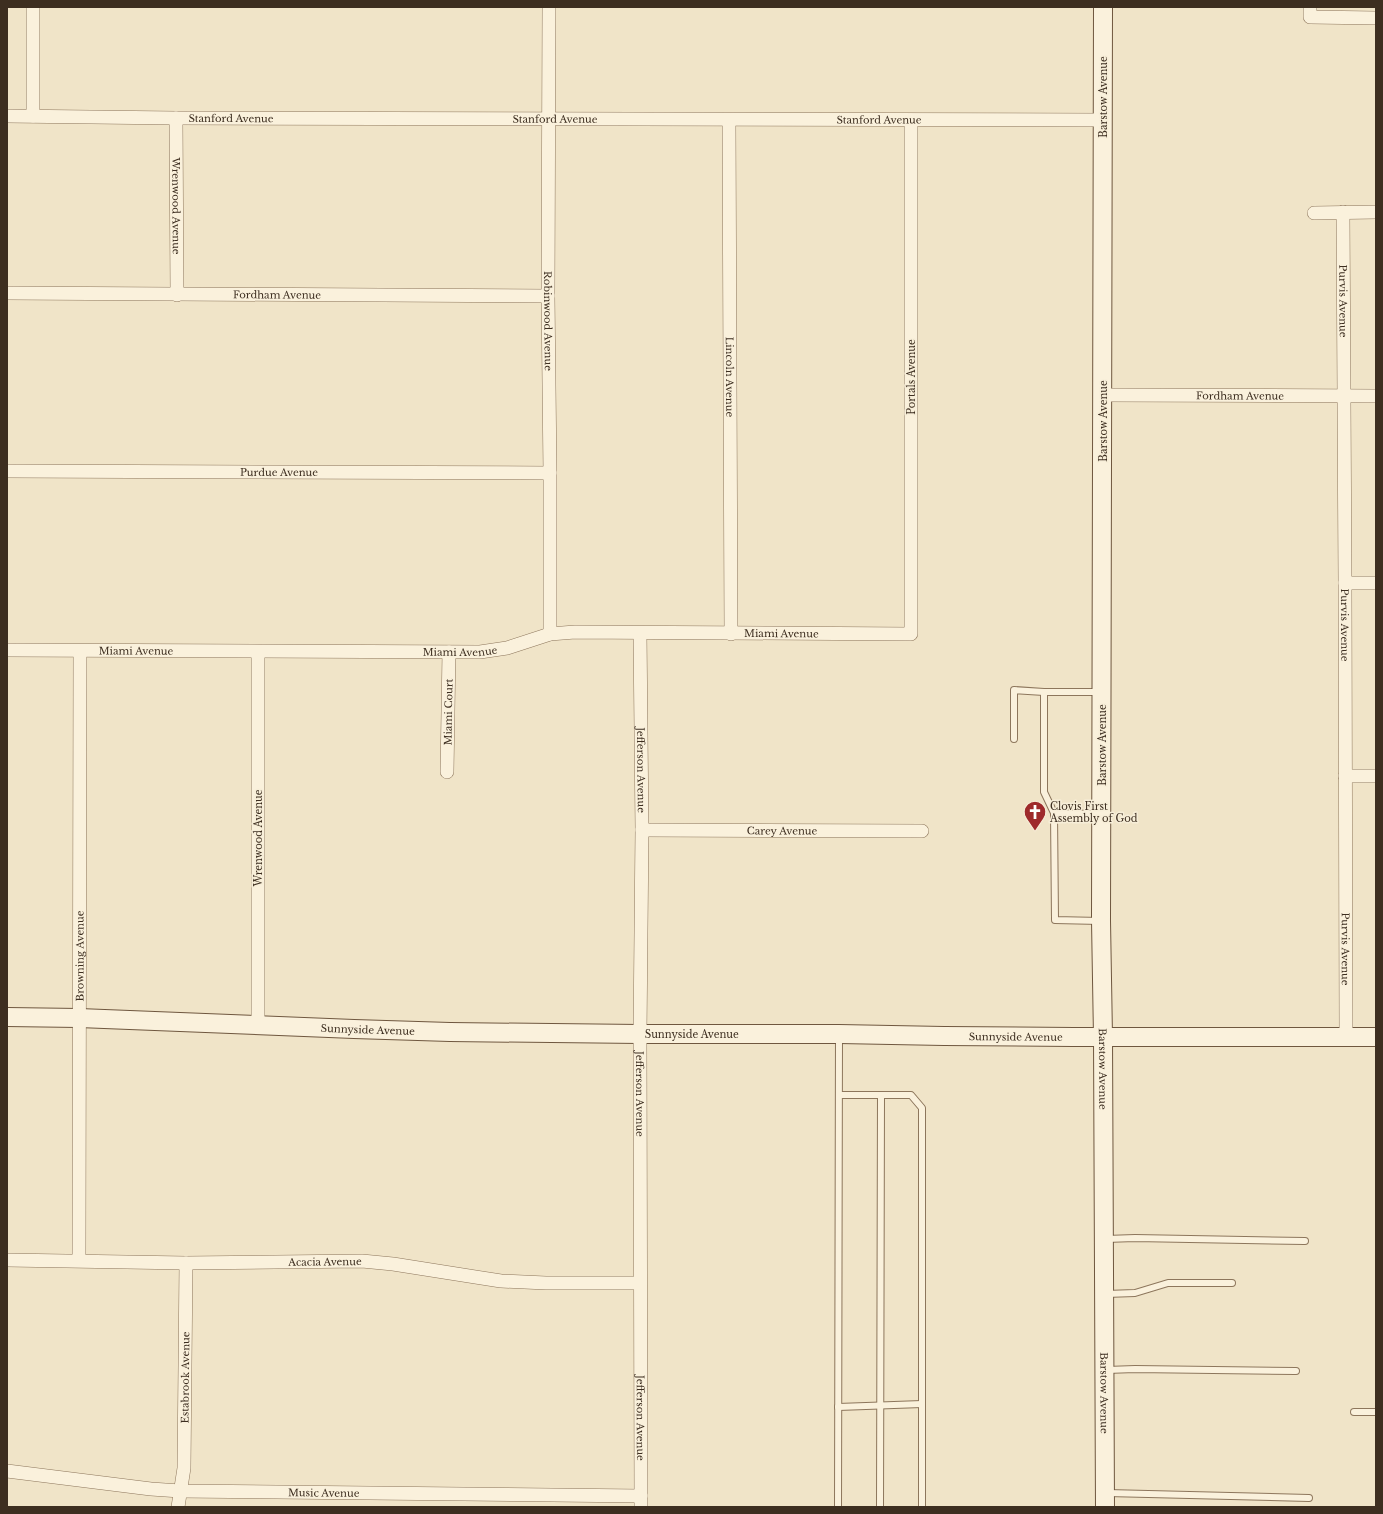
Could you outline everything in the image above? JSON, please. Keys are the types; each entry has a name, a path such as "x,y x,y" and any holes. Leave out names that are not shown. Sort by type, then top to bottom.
{"main road":[{"name":"Barstow Avenue","path":"1103,7 1103,692 1101,921 1106,1500"},
{"name":"Sunnyside Avenue","path":"7,1017 78,1018 435,1032 1103,1037 1376,1037"}],"street":[{"path":"33,7 33,116"},
{"name":"Robinwood Avenue","path":"549,7 548,296 550,634"},
{"path":"1310,12 1376,18"},
{"name":"Stanford Avenue","path":"7,116 176,118 1103,120"},
{"name":"Wrenwood Avenue","path":"176,118 177,295"},
{"name":"Lincoln Avenue","path":"729,120 731,634"},
{"name":"Portals Avenue","path":"911,120 911,634"},
{"name":"Purvis Avenue","path":"1343,212 1346,1038"},
{"path":"1314,213 1376,212"},
{"name":"Fordham Avenue","path":"7,293 548,296"},
{"name":"Fordham Avenue","path":"1103,396 1376,396"},
{"name":"Purdue Avenue","path":"7,471 550,473"},
{"path":"1345,583 1376,583"},
{"name":"Miami Avenue","path":"7,650 480,652 506,648 550,634 574,632 911,634"},
{"name":"Jefferson Avenue","path":"640,633 642,830 640,1034 641,1502"},
{"name":"Browning Avenue","path":"79,1260 80,1128 78,1018 80,651"},
{"name":"Wrenwood Avenue","path":"258,652 258,1025"},
{"name":"Miami Court","path":"447,772 448,652"},
{"path":"1345,776 1376,776"},
{"name":"Carey Avenue","path":"642,830 922,831"},
{"name":"Acacia Avenue","path":"7,1260 79,1260 186,1263 362,1261 393,1264 501,1281 546,1283 640,1283"},
{"name":"Estabrook Avenue","path":"178,1507 184,1468 186,1263"},
{"name":"Music Avenue","path":"7,1471 151,1489 180,1491 641,1502"}],"lane":[{"path":"1014,739 1014,690 1044,692 1103,692"},
{"path":"1044,692 1044,792 1054,812 1055,920 1101,921"},
{"path":"1054,812 1102,814"},
{"path":"838,1507 840,1034"},
{"path":"839,1095 911,1095 922,1108 922,1507"},
{"path":"880,1507 881,1095"},
{"path":"1104,1239 1135,1238 1305,1241"},
{"path":"1104,1294 1135,1294 1168,1283 1232,1283"},
{"path":"1105,1370 1296,1371"},
{"path":"838,1407 922,1404"},
{"path":"1354,1412 1376,1412"},
{"path":"1106,1500 1309,1498"}],"place":[{"name":"Clovis First Assembly of God","path":"1035,832"}]}
